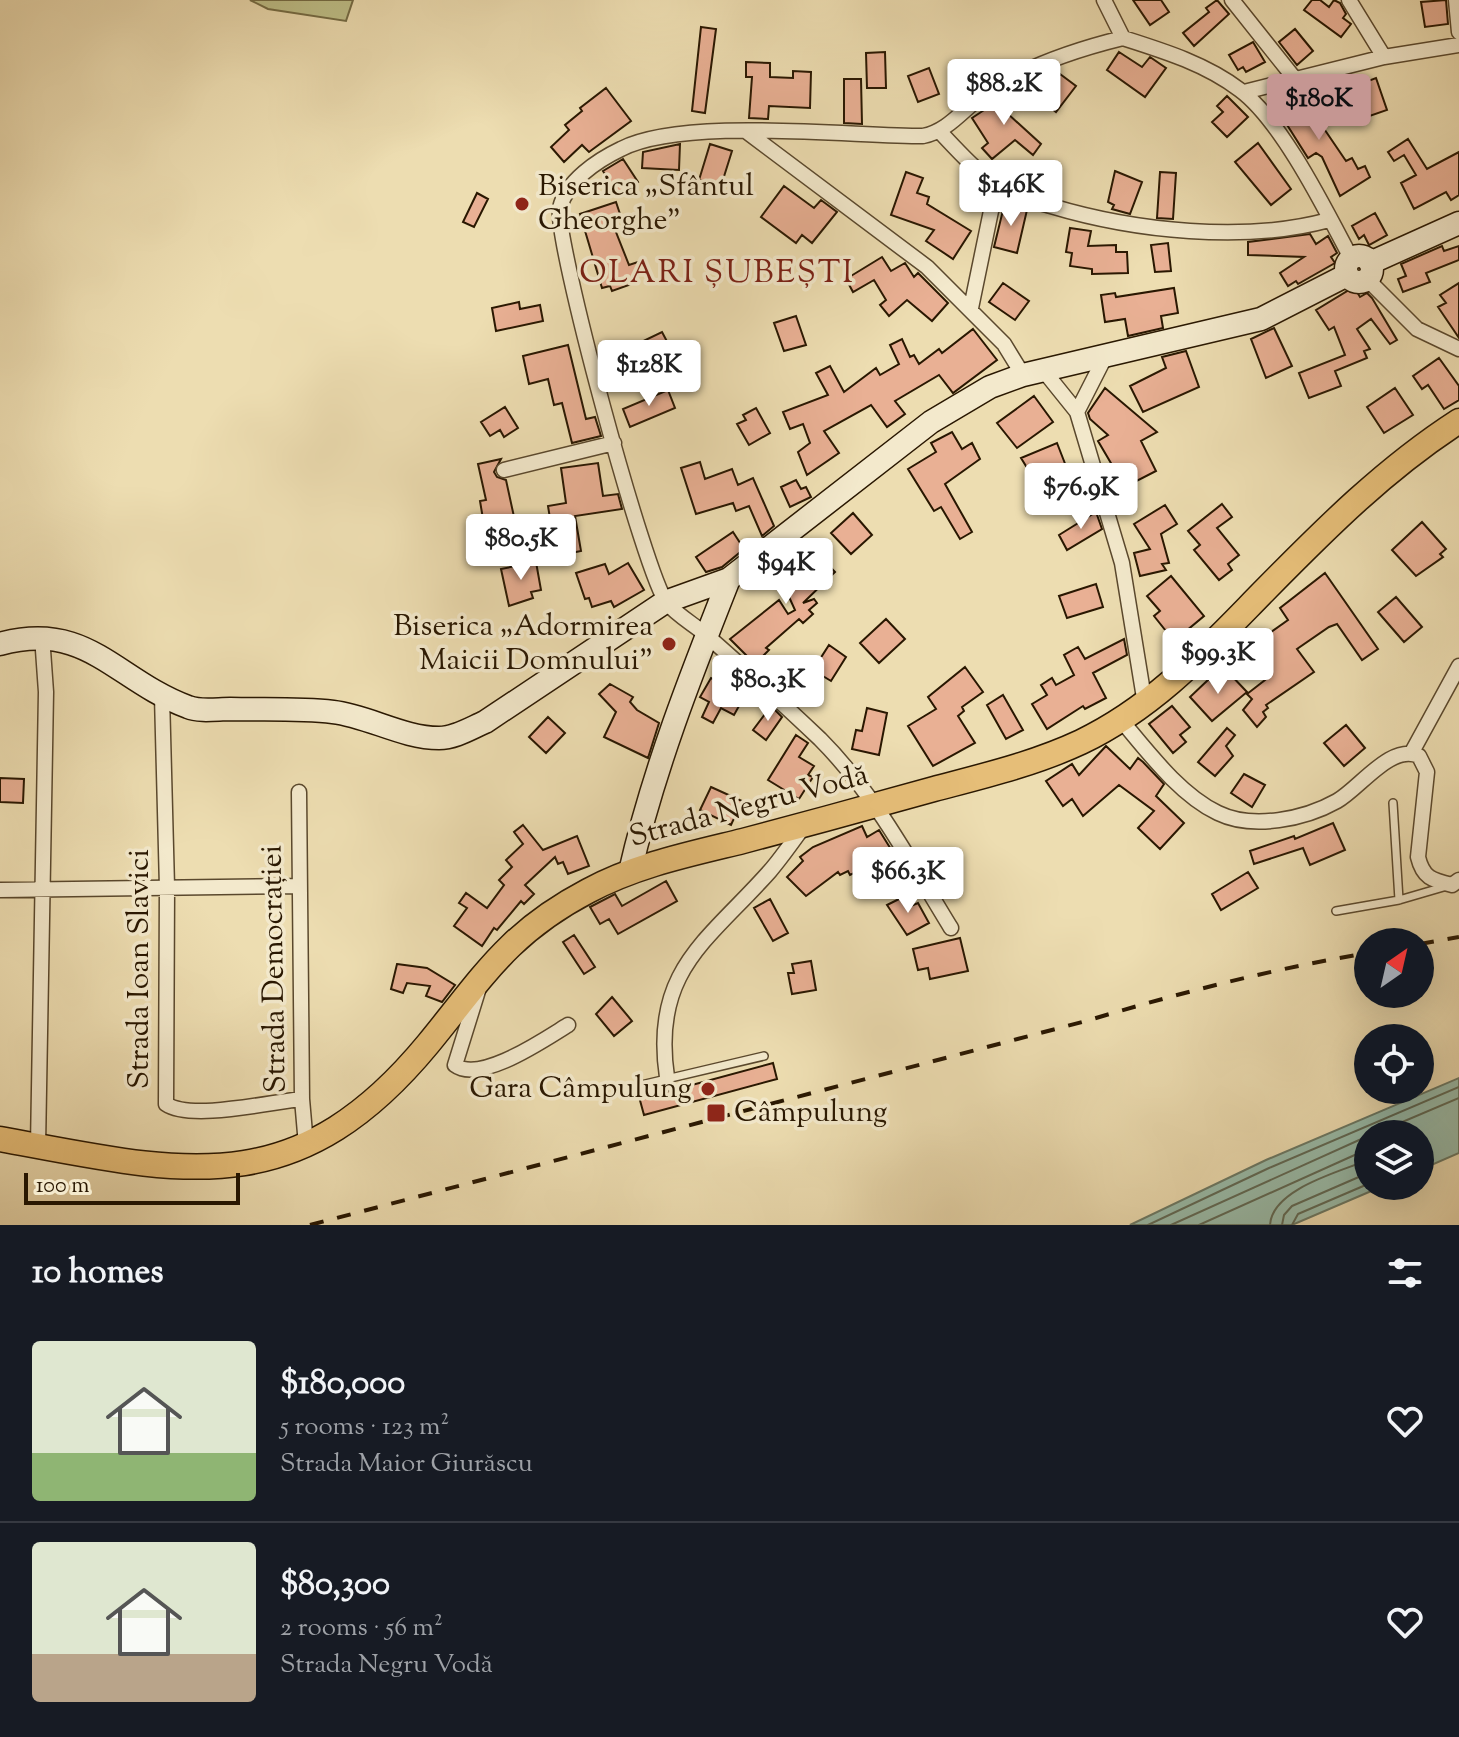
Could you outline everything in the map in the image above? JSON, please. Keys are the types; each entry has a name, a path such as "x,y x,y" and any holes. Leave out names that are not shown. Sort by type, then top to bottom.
{"main road":[{"path":"0,644 42,636 60,639 108,660 162,696 192,709 337,712 440,738 485,722 665,602 729,579 931,422 990,387 1033,373 1104,359 1261,319 1459,223"},
{"name":"Strada Negru Vodă","path":"0,1139 147,1166 204,1169 258,1162 306,1145 356,1117 390,1087 511,942 539,920 594,887 630,872 1025,764 1083,741 1150,702 1183,674 1382,477 1459,421"},
{"path":"630,872 641,821 729,579"}],"street":[{"path":"1104,0 1123,38"},
{"path":"1232,0 1295,79"},
{"path":"1349,0 1384,57"},
{"path":"1456,0 1459,32"},
{"path":"951,928 876,806 818,738 707,636 665,602 629,508 563,235 559,209 571,187 592,166 641,140 668,135 746,132 923,136 941,133 968,105 992,89 1092,46 1123,38 1185,60 1244,92 1297,163 1359,269 1417,329 1459,349"},
{"path":"1244,92 1384,57 1459,45"},
{"path":"746,132 927,267 1033,373 1077,412 1122,563 1143,692 1150,702"},
{"path":"941,133 1000,189 1098,220 1170,229 1297,229 1329,220"},
{"path":"971,308 991,211 1000,189"},
{"path":"1077,412 1104,359"},
{"path":"504,470 614,443"},
{"path":"38,1146 46,692 42,636"},
{"path":"1121,720 1192,795 1216,812 1232,818 1259,821 1319,810 1339,800 1384,764 1416,754 1459,666"},
{"name":"Strada Ioan Slavici","path":"162,696 167,887 166,1104 176,1110 199,1110 302,1099"},
{"path":"1416,754 1427,772 1418,857 1428,879 1456,882"},
{"name":"Strada Democrației","path":"299,792 302,1099 306,1145"},
{"path":"667,1077 663,1037 667,1014 685,965 699,944 769,871 805,825"},
{"path":"0,890 299,886"},
{"path":"485,972 457,1052 455,1065 460,1069 476,1069 501,1062 568,1025"}],"lane":[{"path":"1393,803 1399,900"},
{"path":"1336,911 1399,900 1456,882"},
{"path":"641,1085 764,1056"}],"green space":[{"path":"250,0 353,0 346,21 268,9"}],"water":[{"path":"1459,1078 1459,1153 1434,1164 1434,1120 1360,1120 1398,1104 1434,1104 1434,1089"},
{"path":"1354,1123 1354,1198 1292,1225 1130,1225 1266,1160"}],"building":[{"path":"1133,0 1161,0 1169,12 1150,25"},
{"path":"1217,0 1229,14 1194,46 1183,33 1209,12 1206,8"},
{"path":"1312,0 1320,0 1329,7 1334,0 1340,3 1346,14 1343,18 1351,24 1341,37 1304,10"},
{"path":"1446,0 1448,24 1425,27 1421,2"},
{"path":"701,27 716,29 705,113 692,111"},
{"path":"1295,29 1313,51 1297,65 1279,42"},
{"path":"1253,42 1265,62 1246,72 1243,67 1238,70 1229,55"},
{"path":"885,52 886,88 867,88 866,53"},
{"path":"1119,52 1142,67 1150,57 1166,68 1145,97 1107,70"},
{"path":"746,62 770,63 770,77 793,78 793,71 811,72 810,108 769,106 768,119 749,118 752,77 746,77"},
{"path":"929,68 939,94 918,102 908,76"},
{"path":"1060,74 1076,86 1056,112 1040,99"},
{"path":"1376,78 1387,110 1358,120 1347,89"},
{"path":"844,79 861,79 862,124 844,123"},
{"path":"606,88 631,121 589,152 582,145 564,162 551,147 569,130 565,125 582,111 580,108"},
{"path":"1297,89 1346,161 1352,158 1358,169 1365,166 1370,177 1340,196 1322,157 1316,153 1308,158 1272,101"},
{"path":"1013,91 1022,104 1007,113 1041,144 1033,155 1015,140 992,159 982,148 988,143 972,118"},
{"path":"1227,96 1248,117 1227,137 1212,122 1223,112 1217,106"},
{"path":"1408,139 1427,169 1459,152 1459,195 1451,200 1446,192 1414,209 1401,183 1416,175 1404,155 1394,161 1388,152"},
{"path":"1258,143 1291,189 1271,205 1235,162"},
{"path":"680,144 679,170 642,168 643,152"},
{"path":"710,144 732,151 721,186 699,180"},
{"path":"623,159 638,182 619,195 603,171"},
{"path":"1115,171 1142,182 1130,214 1112,209 1114,205 1108,202"},
{"path":"906,172 923,178 917,193 929,197 927,204 971,231 953,259 926,241 934,230 891,215"},
{"path":"1160,172 1176,173 1173,219 1157,218"},
{"path":"784,186 814,208 821,200 837,212 812,243 802,235 796,243 761,217"},
{"path":"477,193 488,199 474,227 463,222"},
{"path":"616,202 620,214 610,217 629,265 644,260 648,272 627,279 629,285 612,291 610,286 602,288 580,214"},
{"path":"1005,202 1027,210 1017,253 994,247"},
{"path":"1375,213 1387,235 1369,245 1364,235 1359,239 1352,226"},
{"path":"1070,228 1091,231 1088,246 1116,245 1116,252 1127,252 1128,273 1092,274 1092,269 1070,266 1072,253 1066,252"},
{"path":"1310,234 1316,244 1328,236 1337,253 1331,257 1335,263 1298,284 1296,281 1288,286 1280,273 1304,257 1248,255 1248,242"},
{"path":"1168,243 1171,271 1155,272 1151,245"},
{"path":"1442,246 1444,251 1459,246 1459,260 1426,273 1430,282 1403,292 1398,279 1406,276 1401,264"},
{"path":"882,257 891,271 905,263 914,277 918,273 948,303 932,321 907,300 889,316 880,305 886,300 874,280 853,292 846,279"},
{"path":"1003,283 1029,301 1015,320 989,302"},
{"path":"1459,283 1459,338 1438,307 1446,303 1440,295"},
{"path":"1354,287 1360,297 1367,293 1372,298 1397,340 1390,344 1371,319 1357,329 1370,349 1364,351 1367,358 1335,371 1341,386 1309,398 1299,373 1345,355 1334,327 1329,330 1316,310"},
{"path":"1174,288 1178,313 1161,316 1163,328 1128,336 1125,319 1105,322 1101,295 1115,293 1116,297"},
{"path":"519,302 520,309 540,305 543,321 496,331 492,308"},
{"path":"796,316 806,345 784,351 774,323"},
{"path":"1274,328 1292,366 1266,378 1251,339"},
{"path":"973,329 997,360 953,393 939,375 895,401 905,414 887,427 871,405 824,431 839,453 807,475 798,452 810,443 803,424 790,429 783,412 828,395 816,373 830,366 844,392 876,368 880,375 899,364 890,345 902,339 910,357 914,355 919,364 939,349 942,353"},
{"path":"662,332 671,349 619,374 610,357"},
{"path":"568,345 586,419 595,417 601,436 572,443 562,403 554,405 548,379 529,384 523,356"},
{"path":"1186,351 1199,387 1143,412 1130,386 1166,368 1162,357"},
{"path":"1439,358 1459,386 1459,400 1444,409 1428,385 1422,389 1413,376"},
{"path":"1105,388 1157,432 1141,441 1156,471 1125,487 1098,441 1108,435 1090,419 1088,413"},
{"path":"1395,388 1413,415 1384,433 1367,407"},
{"path":"668,390 675,408 630,427 623,409"},
{"path":"1034,396 1053,422 1017,448 997,423"},
{"path":"505,407 518,428 504,437 500,430 490,436 481,422"},
{"path":"756,408 770,433 749,445 737,424 746,420 743,415"},
{"path":"952,432 962,449 972,443 980,459 945,484 972,532 960,539 941,507 934,511 908,469 936,452 931,443"},
{"path":"1057,443 1071,479 1077,478 1084,500 1040,512 1029,471 1021,458"},
{"path":"501,459 494,472 497,477 506,480 516,526 485,531 480,501 486,500 478,464"},
{"path":"700,462 705,479 732,469 738,485 753,478 774,526 762,536 749,506 736,511 733,503 696,514 681,468"},
{"path":"598,463 603,496 618,494 622,509 575,516 581,551 556,556 548,506 566,503 561,468"},
{"path":"796,480 801,489 806,487 811,497 790,507 781,487"},
{"path":"1222,504 1232,517 1217,528 1239,555 1228,564 1232,570 1219,580 1194,550 1200,545 1188,531"},
{"path":"1165,505 1177,524 1161,534 1169,563 1162,564 1166,570 1140,576 1134,553 1150,549 1134,524"},
{"path":"1096,512 1102,529 1067,550 1059,535"},
{"path":"853,513 872,535 851,554 831,533"},
{"path":"1422,522 1446,549 1440,554 1443,557 1416,576 1392,550"},
{"path":"733,532 744,549 722,567 706,572 696,557"},
{"path":"807,543 835,572 803,603 814,599 817,603 809,610 813,614 803,623 799,619 766,648 769,650 757,662 753,662 730,639 779,600 788,614 795,610 785,588 790,590 801,580 790,561"},
{"path":"536,562 541,590 531,592 533,598 509,606 501,569"},
{"path":"628,563 644,590 614,607 611,601 592,607 589,598 585,599 576,573 605,564 609,574"},
{"path":"1325,573 1378,649 1362,660 1337,624 1329,627 1297,649 1314,672 1266,705 1268,708 1263,712 1266,717 1257,727 1243,710 1252,699 1247,694 1265,680 1241,645 1253,636 1257,642 1288,620 1280,608"},
{"path":"1171,576 1204,616 1174,641 1154,616 1160,611 1147,596"},
{"path":"1096,584 1103,607 1067,618 1059,596"},
{"path":"1396,597 1422,627 1404,642 1378,612"},
{"path":"886,619 905,639 879,663 860,643"},
{"path":"1124,639 1127,655 1093,673 1106,698 1085,709 1083,706 1047,729 1032,704 1047,695 1041,685 1052,678 1056,685 1074,675 1064,655 1078,647 1085,659"},
{"path":"829,645 846,657 831,681 813,670"},
{"path":"965,667 983,692 962,707 964,711 958,716 975,743 933,766 908,726 936,709 928,697"},
{"path":"727,668 739,678 737,682 749,688 734,715 721,708 713,723 702,717 709,702 700,697 711,678 719,682"},
{"path":"1228,672 1247,692 1212,721 1190,697 1209,679 1214,685"},
{"path":"610,684 633,697 630,702 637,710 659,723 648,758 604,737 616,712 599,694"},
{"path":"1003,695 1023,730 1006,739 987,705"},
{"path":"771,706 782,717 766,740 753,730"},
{"path":"1172,706 1190,727 1180,735 1186,742 1173,753 1149,724"},
{"path":"867,708 887,713 879,755 852,749 856,730 862,731"},
{"path":"548,717 565,733 546,753 529,737"},
{"path":"1346,725 1365,748 1344,766 1324,743"},
{"path":"1227,728 1235,735 1226,746 1233,756 1215,776 1198,762"},
{"path":"796,735 808,743 799,757 814,766 808,775 813,777 799,799 768,780"},
{"path":"1106,746 1130,769 1138,758 1164,784 1156,796 1184,823 1160,849 1138,828 1154,811 1119,785 1083,816 1072,799 1063,806 1046,781 1072,764 1079,775"},
{"path":"1244,774 1265,785 1252,807 1231,793"},
{"path":"0,778 24,779 23,803 0,802"},
{"path":"711,787 742,801 731,825 700,810"},
{"path":"1333,823 1345,850 1310,865 1303,848 1254,864 1250,851 1294,836 1295,839"},
{"path":"523,825 543,850 577,836 589,866 568,874 563,862 558,864 555,857 525,885 534,894 524,904 521,901 497,930 494,928 482,946 454,926 467,908 459,903 466,893 487,908 504,885 499,880 512,867 506,860 523,844 514,832"},
{"path":"862,826 867,837 879,830 907,875 896,881 884,859 850,875 848,871 840,875 838,872 806,896 787,877 803,861 800,857 813,847"},
{"path":"1248,872 1258,888 1221,910 1212,894"},
{"path":"666,881 677,901 618,934 609,919 600,924 590,907 615,894 622,906"},
{"path":"905,896 911,906 918,903 929,923 907,935 887,905"},
{"path":"770,899 788,933 773,941 754,908"},
{"path":"574,935 595,967 584,974 563,942"},
{"path":"960,938 968,971 930,979 928,968 918,970 913,949"},
{"path":"811,961 816,990 792,994 788,973 794,973 792,964"},
{"path":"397,964 427,968 455,985 442,1002 426,996 430,986 407,983 403,993 391,989"},
{"path":"612,997 632,1021 614,1036 596,1014"},
{"name":"Gara Câmpulung","path":"773,1063 777,1079 644,1115 638,1093 664,1086 666,1092"}],"railway":[{"path":"1434,941 1459,937"},
{"path":"310,1225 1191,991 1354,956"}],"place":[{"name":"Biserica „Sfântul Gheorghe”","path":"522,204"},
{"name":"Biserica „Adormirea Maicii Domnului”","path":"669,644"},
{"name":"Gara Câmpulung","path":"708,1089"},
{"name":"Câmpulung","path":"716,1113"}],"district":[{"name":"OLARI ŞUBEŞTI","path":"717,274"}]}
